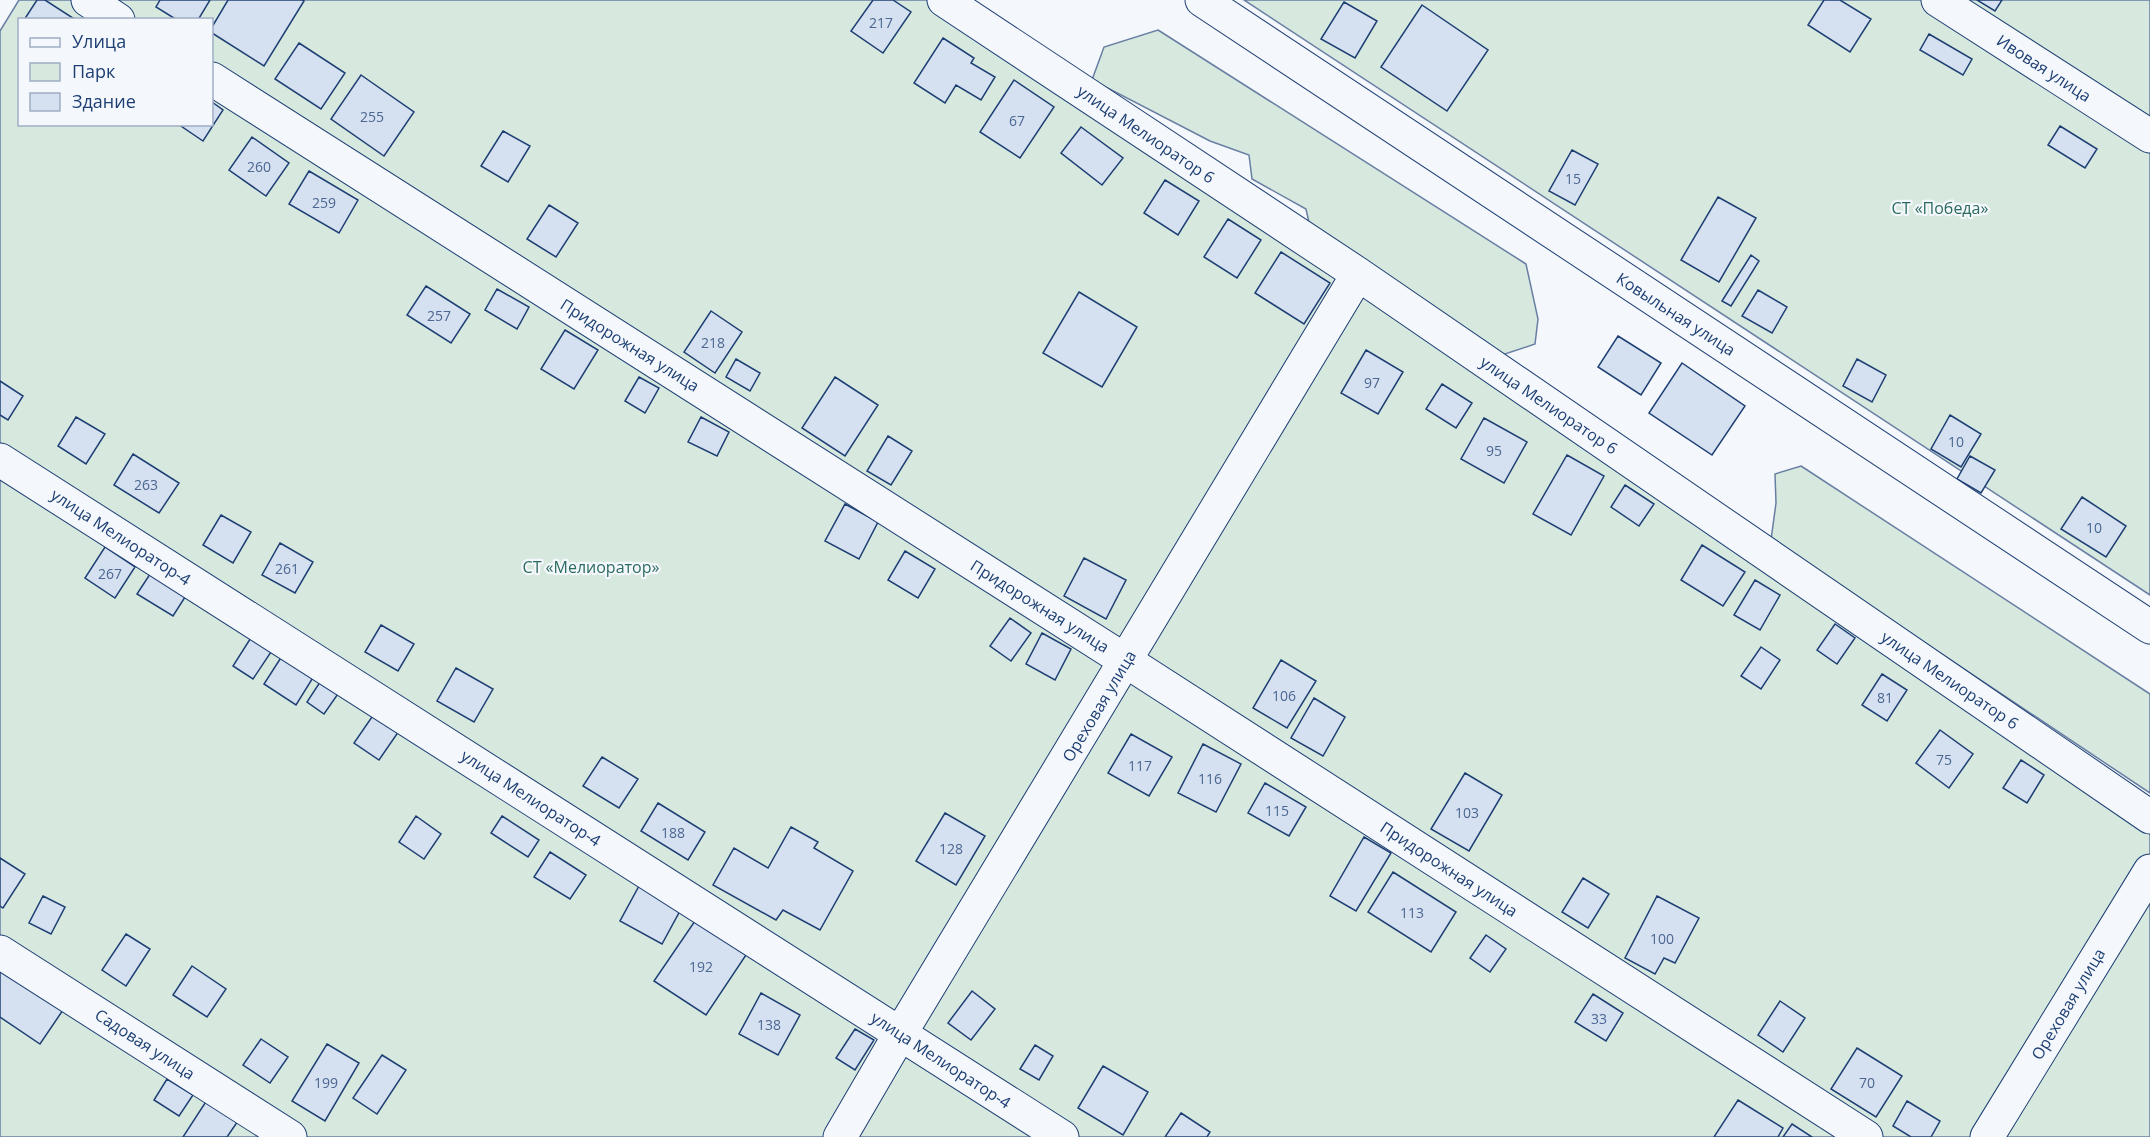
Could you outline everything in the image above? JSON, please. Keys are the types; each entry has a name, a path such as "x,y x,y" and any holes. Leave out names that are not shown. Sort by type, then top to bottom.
{"street":[{"path":"88,0 115,18"},
{"name":"улица Мелиоратор 6","path":"944,0 1358,274 2150,817"},
{"name":"Ковыльная улица","path":"1202,0 2150,627"},
{"name":"Ивовая улица","path":"1938,0 2150,136"},
{"name":"Придорожная улица","path":"213,80 1126,661 1866,1137"},
{"name":"Ореховая улица","path":"840,1137 1358,274"},
{"name":"улица Мелиоратор-4","path":"0,460 1062,1137"},
{"name":"Ореховая улица","path":"1987,1137 2150,871"},
{"name":"Садовая улица","path":"0,952 290,1137"}],"green space":[{"name":"СТ «Мелиоратор»","path":"19,0 930,0 2150,826 2150,1137 0,1137 0,31"},
{"name":"СТ «Победа»","path":"1244,0 2150,0 2150,595"},
{"path":"1158,30 1526,264 1538,319 1535,344 1499,356 1310,227 1306,209 1252,179 1249,155 1210,141 1092,80 1104,47"},
{"path":"1801,466 2150,694 2150,793 1771,540 1776,503 1775,474"}],"building":[{"path":"37,0 45,0 73,18 25,18"},
{"path":"160,0 210,0 199,18 174,18 156,7"},
{"path":"228,0 304,1 264,66 213,34 213,25"},
{"path":"873,0 893,0 911,12 883,53 851,31"},
{"path":"1824,0 1840,0 1871,19 1850,52 1808,25"},
{"path":"1977,0 2002,0 1995,11"},
{"path":"1344,2 1377,21 1355,58 1321,39"},
{"path":"1422,5 1488,50 1447,111 1381,67"},
{"path":"1929,34 1972,59 1963,75 1920,50"},
{"path":"943,38 974,58 971,63 995,77 981,100 956,85 945,103 914,83"},
{"path":"299,43 345,73 321,109 275,79"},
{"path":"361,75 414,112 384,156 331,119"},
{"path":"1014,80 1054,107 1020,158 980,132"},
{"path":"213,103 223,110 213,126"},
{"path":"181,126 213,126 203,141"},
{"path":"2060,126 2097,149 2085,168 2048,145"},
{"path":"1081,127 1123,158 1102,185 1061,153"},
{"path":"503,131 530,146 508,182 481,166"},
{"path":"252,137 289,163 266,196 229,170"},
{"path":"1572,150 1598,164 1575,205 1549,191"},
{"path":"309,171 358,200 339,233 289,204"},
{"path":"1165,180 1199,201 1178,235 1144,213"},
{"path":"1718,197 1756,218 1719,282 1681,260"},
{"path":"549,205 578,223 556,257 527,239"},
{"path":"1228,219 1261,240 1237,278 1204,257"},
{"path":"1281,252 1330,283 1304,324 1255,293"},
{"path":"1751,255 1759,261 1731,306 1722,301"},
{"path":"426,286 470,314 451,343 407,315"},
{"path":"497,289 529,307 517,329 485,310"},
{"path":"1758,290 1787,307 1772,333 1742,316"},
{"path":"1079,292 1137,327 1102,387 1043,353"},
{"path":"711,311 742,332 715,373 684,352"},
{"path":"565,330 598,350 574,389 541,369"},
{"path":"1618,336 1661,363 1641,395 1598,367"},
{"path":"1366,350 1403,372 1378,414 1341,393"},
{"path":"736,359 760,373 750,391 726,377"},
{"path":"1857,359 1886,375 1872,402 1843,386"},
{"path":"1682,363 1745,406 1712,455 1649,413"},
{"path":"639,377 659,388 645,413 625,401"},
{"path":"835,377 878,405 845,456 802,428"},
{"path":"0,381 23,396 8,420 0,415"},
{"path":"1442,384 1472,403 1456,428 1426,409"},
{"path":"1950,415 1981,434 1961,467 1931,449"},
{"path":"76,417 105,434 86,464 58,446"},
{"path":"701,417 729,432 717,456 688,442"},
{"path":"1484,418 1527,442 1504,483 1461,459"},
{"path":"888,436 912,451 891,485 867,471"},
{"path":"133,454 179,483 159,513 114,485"},
{"path":"1567,455 1604,476 1571,535 1533,514"},
{"path":"1970,456 1995,470 1981,493 1957,479"},
{"path":"1625,485 1654,504 1639,526 1611,507"},
{"path":"2082,497 2126,526 2106,557 2061,529"},
{"path":"845,504 878,522 859,559 825,541"},
{"path":"221,515 251,532 233,563 203,545"},
{"path":"280,543 313,562 295,593 262,575"},
{"path":"1702,545 1745,572 1723,606 1681,580"},
{"path":"105,547 135,567 115,598 85,578"},
{"path":"905,551 935,569 918,598 888,580"},
{"path":"1084,558 1126,580 1106,619 1064,596"},
{"path":"152,571 187,594 173,616 137,594"},
{"path":"1755,580 1780,595 1760,630 1734,615"},
{"path":"1010,618 1031,633 1011,661 990,646"},
{"path":"1835,624 1855,638 1837,664 1817,650"},
{"path":"381,625 414,644 398,671 365,652"},
{"path":"1042,633 1071,649 1055,680 1026,664"},
{"path":"252,636 273,649 253,679 233,666"},
{"path":"1761,647 1780,660 1761,689 1741,676"},
{"path":"282,656 314,676 296,705 264,684"},
{"path":"1281,660 1316,681 1287,728 1253,708"},
{"path":"456,668 493,689 474,722 437,701"},
{"path":"1882,674 1907,690 1887,721 1862,705"},
{"path":"322,679 340,691 324,714 307,702"},
{"path":"1314,698 1345,717 1323,756 1291,738"},
{"path":"374,714 399,731 379,760 354,743"},
{"path":"1940,730 1973,754 1949,788 1916,763"},
{"path":"1131,734 1172,757 1149,796 1108,773"},
{"path":"1203,744 1241,764 1216,812 1178,793"},
{"path":"602,757 638,779 619,808 583,786"},
{"path":"2021,760 2044,775 2027,803 2003,788"},
{"path":"1465,773 1502,795 1469,851 1431,829"},
{"path":"1265,783 1306,807 1289,836 1248,813"},
{"path":"658,803 705,832 688,860 641,831"},
{"path":"945,813 985,836 956,885 916,861"},
{"path":"416,816 441,834 424,859 399,842"},
{"path":"502,816 539,840 528,857 491,833"},
{"path":"791,827 818,842 814,848 853,871 820,930 783,910 776,920 713,885 734,848 768,868"},
{"path":"1364,837 1391,853 1356,911 1330,896"},
{"path":"550,852 586,875 570,899 534,877"},
{"path":"0,858 25,874 3,908 0,906"},
{"path":"1393,872 1456,912 1431,952 1368,912"},
{"path":"1583,878 1609,894 1588,928 1562,912"},
{"path":"639,886 681,909 662,944 620,921"},
{"path":"43,896 65,907 51,934 29,923"},
{"path":"1657,896 1699,918 1675,963 1664,958 1655,974 1625,958"},
{"path":"697,918 748,952 706,1015 654,981"},
{"path":"126,934 150,949 126,986 102,970"},
{"path":"1486,935 1506,949 1490,972 1470,958"},
{"path":"192,966 226,989 207,1017 173,995"},
{"path":"0,971 63,1010 40,1044 0,1017"},
{"path":"972,991 995,1009 971,1040 948,1023"},
{"path":"761,993 800,1015 778,1055 739,1034"},
{"path":"1593,994 1623,1013 1606,1041 1575,1022"},
{"path":"1780,1001 1805,1018 1783,1052 1758,1035"},
{"path":"855,1029 874,1040 855,1070 836,1058"},
{"path":"261,1039 288,1057 270,1083 243,1065"},
{"path":"327,1044 359,1063 325,1121 292,1101"},
{"path":"1035,1045 1053,1056 1039,1080 1020,1069"},
{"path":"1857,1048 1902,1076 1876,1117 1831,1089"},
{"path":"382,1055 406,1070 377,1114 353,1098"},
{"path":"1103,1066 1148,1092 1123,1135 1078,1108"},
{"path":"167,1079 193,1095 179,1116 154,1100"},
{"path":"207,1100 238,1121 227,1137 183,1137"},
{"path":"1738,1100 1783,1128 1778,1137 1714,1137"},
{"path":"1907,1101 1940,1121 1931,1137 1911,1137 1893,1126"},
{"path":"1181,1113 1210,1132 1207,1137 1165,1137"},
{"path":"1792,1124 1812,1137 1783,1137"}]}
